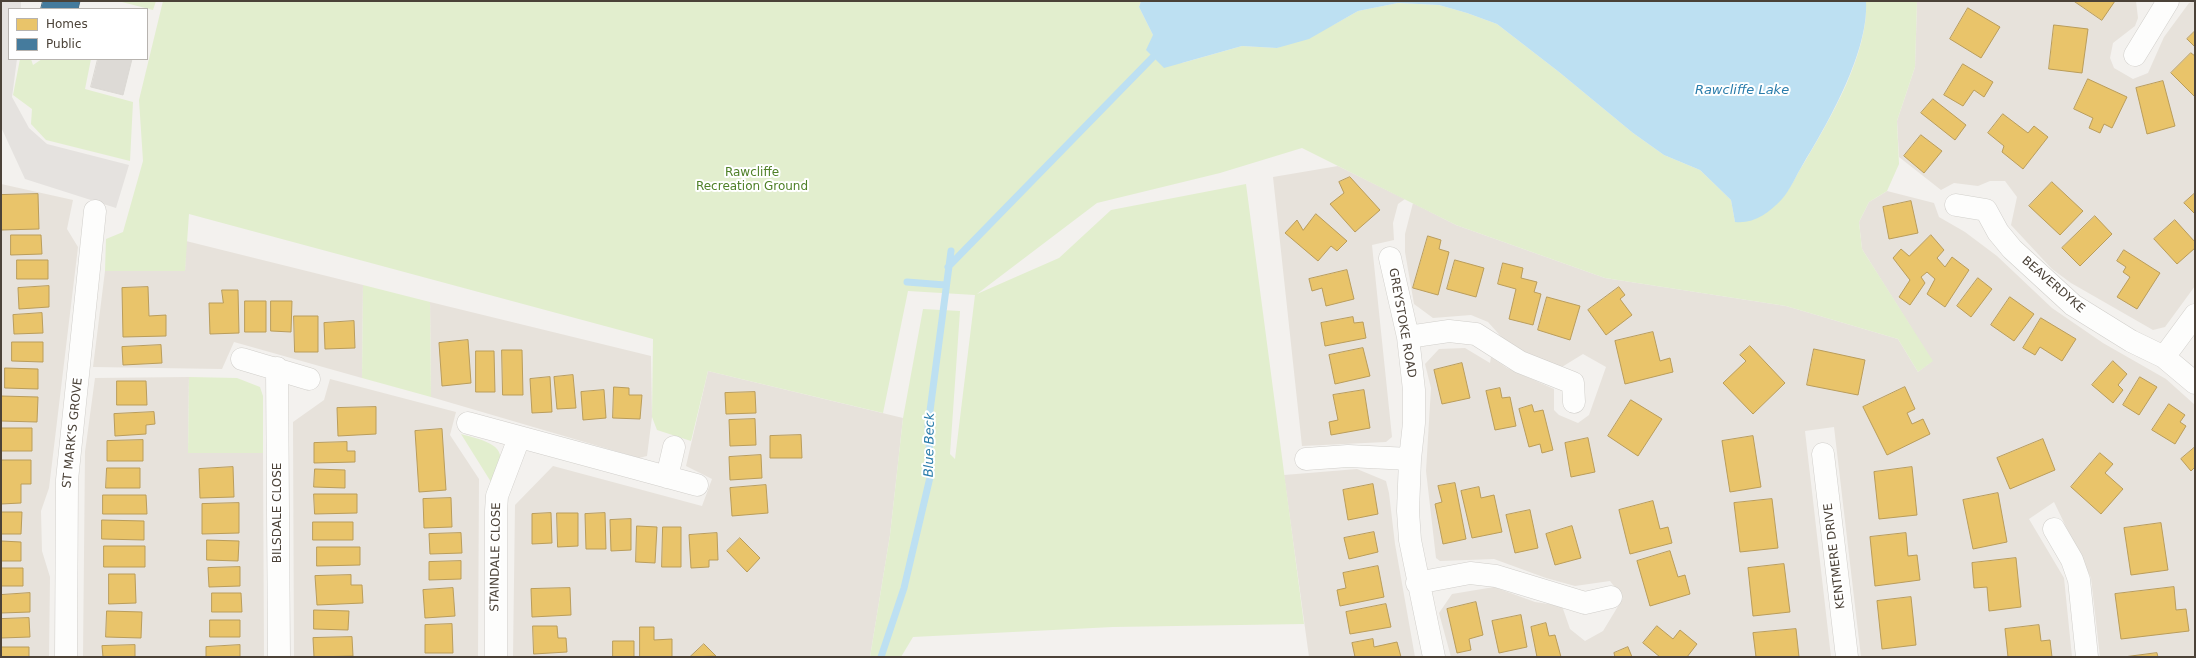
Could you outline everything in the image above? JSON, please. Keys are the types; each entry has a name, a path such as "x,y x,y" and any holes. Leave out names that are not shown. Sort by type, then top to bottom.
{"street":[{"path":"2135,55 2168,1"},
{"name":"BEAVERDYKE","path":"1956,205 1986,210 1998,232 2012,249 2074,305 2131,341 2164,357 2195,383"},
{"name":"ST MARK'S GROVE","path":"66,657 67,480 95,211"},
{"name":"GREYSTOKE ROAD","path":"1390,258 1408,337 1414,390 1414,423 1410,460 1408,511 1410,540 1417,583 1434,657"},
{"path":"2164,357 2195,314"},
{"path":"1408,337 1449,331 1476,334 1520,362 1578,386"},
{"path":"242,359 277,368 309,379"},
{"name":"BILSDALE CLOSE","path":"277,368 279,657"},
{"path":"468,423 696,485"},
{"name":"STAINDALE CLOSE","path":"496,657 497,496 519,438"},
{"path":"667,477 674,447"},
{"name":"KENTMERE DRIVE","path":"1823,454 1847,657"},
{"path":"1306,459 1348,456 1410,460"},
{"path":"2054,529 2072,560 2078,580 2087,657"},
{"path":"1417,583 1470,574 1496,576 1584,611 1611,597"}],"shaded area":[{"path":"1,1 21,1 21,8 8,8 8,60 17,60 12,97 29,128 47,144 129,165 116,208 25,179 1,127"},
{"path":"1917,1 2136,1 2138,18 2135,26 2113,43 2110,58 2114,68 2133,79 2148,73 2164,37 2189,3 2195,1 2195,286 2165,327 2153,330 2071,283 2052,269 2011,225 2017,197 2005,181 1990,181 1978,186 1954,183 1941,190 1899,157 1897,121 1915,67"},
{"path":"1338,166 1405,199 1398,204 1393,223 1394,240 1372,245 1392,437 1386,442 1302,446 1273,177"},
{"path":"1,184 73,200 67,229 78,247 49,488 41,511 42,551 50,577 49,657 1,657"},
{"path":"1887,191 1934,203 1939,217 1965,232 1997,256 2052,308 2103,343 2166,379 2195,405 2195,657 2100,657 2091,578 2054,502 2029,519 2064,578 2072,657 1861,657 1834,427 1805,431 1831,657 1451,657 1439,613 1452,594 1494,587 1535,602 1562,606 1570,629 1585,641 1603,631 1623,598 1610,581 1575,586 1546,578 1494,559 1440,561 1436,558 1426,471 1431,388 1425,364 1439,349 1465,348 1490,363 1491,357 1507,368 1554,389 1554,410 1559,415 1578,423 1589,415 1606,367 1583,354 1557,370 1505,341 1488,322 1471,315 1433,318 1414,304 1405,252 1405,234 1413,203 1456,225 1605,278 1786,306 1898,339 1918,372 1932,361 1862,249 1859,222 1869,202"},
{"path":"186,241 363,285 362,378 234,342 222,369 93,367 105,271 185,271"},
{"path":"430,302 651,356 652,417 647,456 639,458 431,397"},
{"path":"708,371 903,418 890,535 870,657 513,657 515,505 553,466 702,506 712,479 686,466"},
{"path":"189,377 188,453 263,453 264,657 83,657 85,452 95,378"},
{"path":"330,379 456,412 450,435 479,479 478,657 294,657 293,422 324,400"},
{"path":"1357,469 1386,481 1389,493 1395,544 1415,657 1309,657 1284,475"}],"green space":[{"path":"118,1 156,1 153,10"},
{"name":"Rawcliffe Recreation Ground","path":"163,1 1141,1 1139,7 1153,35 1182,63 1242,46 1277,48 1335,24 1358,11 1398,3 1439,5 1497,24 1559,72 1633,133 1664,155 1700,170 1731,200 1735,222 1780,200 1791,185 1836,107 1855,64 1865,21 1866,1 1917,1 1915,67 1897,121 1899,164 1887,191 1869,202 1859,222 1862,249 1933,361 1918,372 1898,339 1786,306 1605,278 1456,225 1302,148 1220,173 1097,203 977,294 1059,258 1111,210 1246,184 1304,624 1113,627 913,637 901,657 870,657 890,535 903,418 923,309 960,311 950,454 955,459 975,295 908,291 883,413 708,371 691,441 657,430 652,417 653,339 189,214 185,271 105,271 106,239 123,232 143,161 139,100"},
{"path":"20,60 31,60 33,65 40,60 91,60 85,89 133,102 130,161 46,140 31,124 32,109 13,95"},
{"path":"363,285 430,302 431,397 362,378"},
{"path":"189,377 237,378 260,387 263,396 263,453 188,453"},
{"path":"461,434 480,439 493,445 497,449 500,455 500,461 491,482"}],"water":[{"name":"Rawcliffe Lake","path":"1141,1 1866,1 1865,21 1861,42 1854,64 1834,108 1790,187 1782,199 1766,213 1749,221 1735,222 1731,200 1700,170 1664,155 1633,133 1559,72 1497,24 1439,5 1398,3 1358,11 1309,39 1277,48 1242,46 1164,68 1146,50 1153,35 1139,7"}],"building: Homes":[{"path":"2074,1 2115,1 2102,20"},
{"path":"1968,8 2000,27 1981,58 1950,39"},
{"path":"2054,25 2088,29 2082,73 2049,69"},
{"path":"2195,31 2195,47 2187,39"},
{"path":"2191,53 2195,56 2195,97 2171,73"},
{"path":"1963,64 1993,82 1984,97 1974,90 1963,106 1944,95"},
{"path":"2088,79 2127,97 2112,128 2104,124 2100,133 2089,128 2093,118 2074,109"},
{"path":"2163,81 2175,126 2147,134 2136,88"},
{"path":"1933,99 1966,125 1955,140 1921,113"},
{"path":"2003,114 2028,133 2034,126 2048,137 2023,169 2002,152 2004,146 1988,133"},
{"path":"1921,135 1942,151 1924,173 1904,156"},
{"path":"1350,177 1380,210 1355,232 1330,204 1344,193 1339,182"},
{"path":"2052,182 2083,211 2060,235 2029,206"},
{"path":"2195,193 2195,214 2184,203"},
{"path":"38,194 39,229 1,230 1,195"},
{"path":"1911,201 1918,233 1889,239 1883,207"},
{"path":"1316,214 1347,241 1337,251 1331,246 1318,261 1285,233 1297,220 1303,230"},
{"path":"2095,216 2112,234 2080,266 2062,248"},
{"path":"2175,220 2195,242 2195,248 2177,264 2154,239"},
{"path":"11,235 41,235 42,254 11,255"},
{"path":"1931,235 1944,250 1937,258 1945,267 1952,257 1969,270 1945,307 1927,294 1935,279 1927,272 1921,277 1925,283 1910,305 1899,297 1910,280 1893,258 1901,249 1909,256"},
{"path":"1428,236 1441,240 1439,249 1449,252 1438,295 1413,288"},
{"path":"2124,250 2160,273 2137,309 2117,297 2130,277 2123,272 2126,267 2117,261"},
{"path":"17,260 48,260 48,279 17,279"},
{"path":"1455,260 1484,268 1476,297 1447,289"},
{"path":"1503,263 1523,268 1521,278 1537,282 1534,292 1541,294 1533,325 1509,319 1516,289 1498,284"},
{"path":"1347,270 1354,299 1326,306 1322,288 1312,291 1309,279"},
{"path":"1978,278 1992,289 1971,317 1957,306"},
{"path":"49,286 49,307 19,309 18,288"},
{"path":"148,287 149,316 166,315 166,336 123,337 122,288"},
{"path":"1619,287 1625,295 1620,299 1632,315 1606,335 1588,310"},
{"path":"222,290 238,290 239,333 210,334 209,303 223,303"},
{"path":"1547,297 1580,306 1570,340 1538,330"},
{"path":"2010,297 2034,314 2014,341 1991,325"},
{"path":"245,301 266,301 266,332 245,332"},
{"path":"271,301 292,301 291,332 271,331"},
{"path":"42,313 43,333 14,334 13,315"},
{"path":"294,316 318,316 318,352 295,352"},
{"path":"1353,317 1354,323 1363,322 1366,338 1325,346 1321,323"},
{"path":"2041,318 2076,339 2062,361 2040,347 2035,355 2023,348"},
{"path":"354,321 355,348 325,349 324,323"},
{"path":"1653,332 1660,361 1670,358 1673,372 1625,384 1615,341"},
{"path":"468,340 471,383 442,386 439,343"},
{"path":"12,342 43,342 43,362 12,361"},
{"path":"161,345 162,363 123,365 122,347"},
{"path":"1750,346 1785,383 1753,414 1723,383 1746,361 1740,355"},
{"path":"1363,348 1370,376 1335,384 1329,355"},
{"path":"1814,349 1865,360 1858,395 1807,385"},
{"path":"502,350 522,350 523,395 503,395"},
{"path":"476,351 494,351 495,392 476,392"},
{"path":"2113,361 2127,374 2118,385 2123,390 2113,403 2092,385"},
{"path":"1462,363 1470,398 1442,404 1434,370"},
{"path":"5,368 38,369 38,389 5,388"},
{"path":"573,375 576,408 557,409 554,377"},
{"path":"550,377 552,412 532,413 530,379"},
{"path":"2140,377 2157,387 2139,415 2123,405"},
{"path":"117,381 146,381 147,405 117,405"},
{"path":"614,387 629,388 629,395 642,395 640,419 613,418"},
{"path":"1905,387 1915,409 1907,413 1912,424 1923,419 1930,434 1887,455 1863,407"},
{"path":"1500,388 1502,398 1510,397 1516,426 1495,430 1486,391"},
{"path":"604,390 606,418 583,420 581,392"},
{"path":"1364,390 1370,428 1331,435 1329,422 1338,420 1333,395"},
{"path":"755,392 756,413 726,414 725,393"},
{"path":"1,396 38,397 37,422 1,421"},
{"path":"1631,400 1662,419 1638,456 1608,436"},
{"path":"2169,404 2185,415 2180,422 2186,426 2175,444 2152,430"},
{"path":"1532,405 1534,412 1543,410 1553,450 1542,453 1540,444 1529,447 1519,409"},
{"path":"376,407 376,434 338,436 337,408"},
{"path":"154,412 155,424 146,425 146,434 115,436 114,414"},
{"path":"755,419 756,445 730,446 729,420"},
{"path":"1,428 32,428 32,451 1,451"},
{"path":"442,429 446,490 419,492 415,431"},
{"path":"801,435 802,458 770,458 770,436"},
{"path":"1753,436 1761,487 1730,492 1722,441"},
{"path":"1588,438 1595,472 1571,477 1565,443"},
{"path":"2043,439 2055,470 2010,489 1997,458"},
{"path":"143,440 143,461 107,461 107,441"},
{"path":"347,442 347,451 355,451 355,462 314,463 314,443"},
{"path":"2195,447 2195,467 2191,471 2181,459"},
{"path":"2100,453 2113,464 2105,473 2123,489 2101,514 2071,487"},
{"path":"761,455 762,478 730,480 729,457"},
{"path":"1,460 31,460 31,484 21,484 21,503 1,504"},
{"path":"233,467 234,497 200,498 199,469"},
{"path":"1912,467 1917,515 1879,519 1874,472"},
{"path":"107,468 140,468 140,488 106,488"},
{"path":"315,469 345,470 345,488 314,487"},
{"path":"1455,483 1466,539 1443,544 1435,504 1442,502 1438,486"},
{"path":"1373,484 1378,514 1348,520 1343,490"},
{"path":"766,485 768,513 732,516 730,488"},
{"path":"1479,487 1481,498 1494,495 1502,532 1472,538 1461,491"},
{"path":"1998,493 2007,542 1973,549 1963,500"},
{"path":"314,494 357,494 357,513 315,514"},
{"path":"103,495 146,495 147,514 103,514"},
{"path":"451,498 452,527 424,528 423,499"},
{"path":"1772,499 1778,548 1740,552 1734,503"},
{"path":"1653,501 1660,529 1668,527 1672,543 1630,554 1619,510"},
{"path":"239,503 239,533 202,534 202,504"},
{"path":"1530,510 1538,548 1515,553 1506,515"},
{"path":"1,512 22,512 21,534 1,534"},
{"path":"551,513 552,543 532,544 532,514"},
{"path":"557,513 578,513 578,546 558,547"},
{"path":"605,513 606,549 586,549 585,514"},
{"path":"631,519 631,550 611,551 610,520"},
{"path":"102,520 144,521 144,540 102,539"},
{"path":"313,522 353,522 353,540 313,540"},
{"path":"2161,523 2168,570 2131,575 2124,528"},
{"path":"637,526 657,527 655,563 636,562"},
{"path":"1572,526 1581,558 1555,565 1546,534"},
{"path":"663,527 681,527 681,567 662,567"},
{"path":"1374,532 1378,552 1349,559 1344,538"},
{"path":"461,533 462,553 430,554 429,534"},
{"path":"717,533 718,560 709,560 709,567 691,568 689,535"},
{"path":"1906,533 1908,556 1917,555 1920,580 1875,586 1870,537"},
{"path":"740,538 760,558 747,572 727,551"},
{"path":"207,540 239,541 238,561 207,560"},
{"path":"1,541 21,542 21,561 1,561"},
{"path":"104,546 145,546 145,567 104,567"},
{"path":"317,547 360,547 360,565 317,566"},
{"path":"1670,551 1678,577 1685,575 1690,594 1650,606 1637,561"},
{"path":"2016,558 2021,607 1989,611 1987,587 1974,588 1972,563"},
{"path":"461,561 461,579 429,580 429,562"},
{"path":"1784,564 1790,612 1753,616 1748,568"},
{"path":"1378,566 1384,597 1340,606 1337,590 1346,588 1343,573"},
{"path":"240,567 240,586 209,587 208,568"},
{"path":"1,568 23,568 23,586 1,586"},
{"path":"109,574 135,574 136,603 109,604"},
{"path":"351,575 351,585 362,585 363,603 317,605 315,576"},
{"path":"2174,587 2176,610 2186,609 2189,631 2121,639 2115,594"},
{"path":"453,588 455,616 425,618 423,590"},
{"path":"570,588 571,615 532,617 531,589"},
{"path":"30,593 30,612 1,613 1,595"},
{"path":"212,593 241,593 242,612 212,612"},
{"path":"1911,597 1916,645 1882,649 1877,601"},
{"path":"1476,602 1483,635 1469,639 1471,650 1457,653 1447,609"},
{"path":"1386,604 1391,627 1350,634 1346,612"},
{"path":"314,610 349,611 348,630 314,629"},
{"path":"107,611 142,612 141,638 106,637"},
{"path":"1521,615 1527,647 1499,653 1492,621"},
{"path":"29,618 30,637 1,638 1,619"},
{"path":"210,620 240,620 240,637 210,637"},
{"path":"1546,623 1549,636 1555,635 1561,657 1537,657 1531,627"},
{"path":"452,624 453,653 425,653 425,625"},
{"path":"2039,625 2041,641 2050,640 2052,657 2008,657 2005,629"},
{"path":"533,626 557,626 558,638 566,638 567,652 534,654"},
{"path":"1657,626 1673,639 1680,630 1697,644 1687,657 1660,657 1643,643"},
{"path":"640,627 654,627 654,640 672,639 672,657 640,657"},
{"path":"1796,629 1799,657 1756,657 1753,633"},
{"path":"352,637 353,656 314,657 313,638"},
{"path":"1373,639 1374,647 1397,642 1401,657 1355,657 1352,643"},
{"path":"613,641 634,641 634,657 613,657"},
{"path":"704,644 716,656 690,657"},
{"path":"135,645 135,657 103,657 102,646"},
{"path":"240,645 240,657 206,657 206,647"},
{"path":"1,647 29,647 29,657 1,657"},
{"path":"1628,647 1632,657 1615,657 1614,653"},
{"path":"2157,653 2158,657 2124,657"}],"building: Public":[{"path":"43,1 80,1 78,8 41,8"}],"building: Other":[{"path":"98,60 132,60 123,95 91,87"}],"waterway":[{"path":"948,267 1153,57"},
{"name":"Blue Beck","path":"881,657 904,588 931,473 928,426 951,251"},
{"path":"907,282 945,285"}]}
